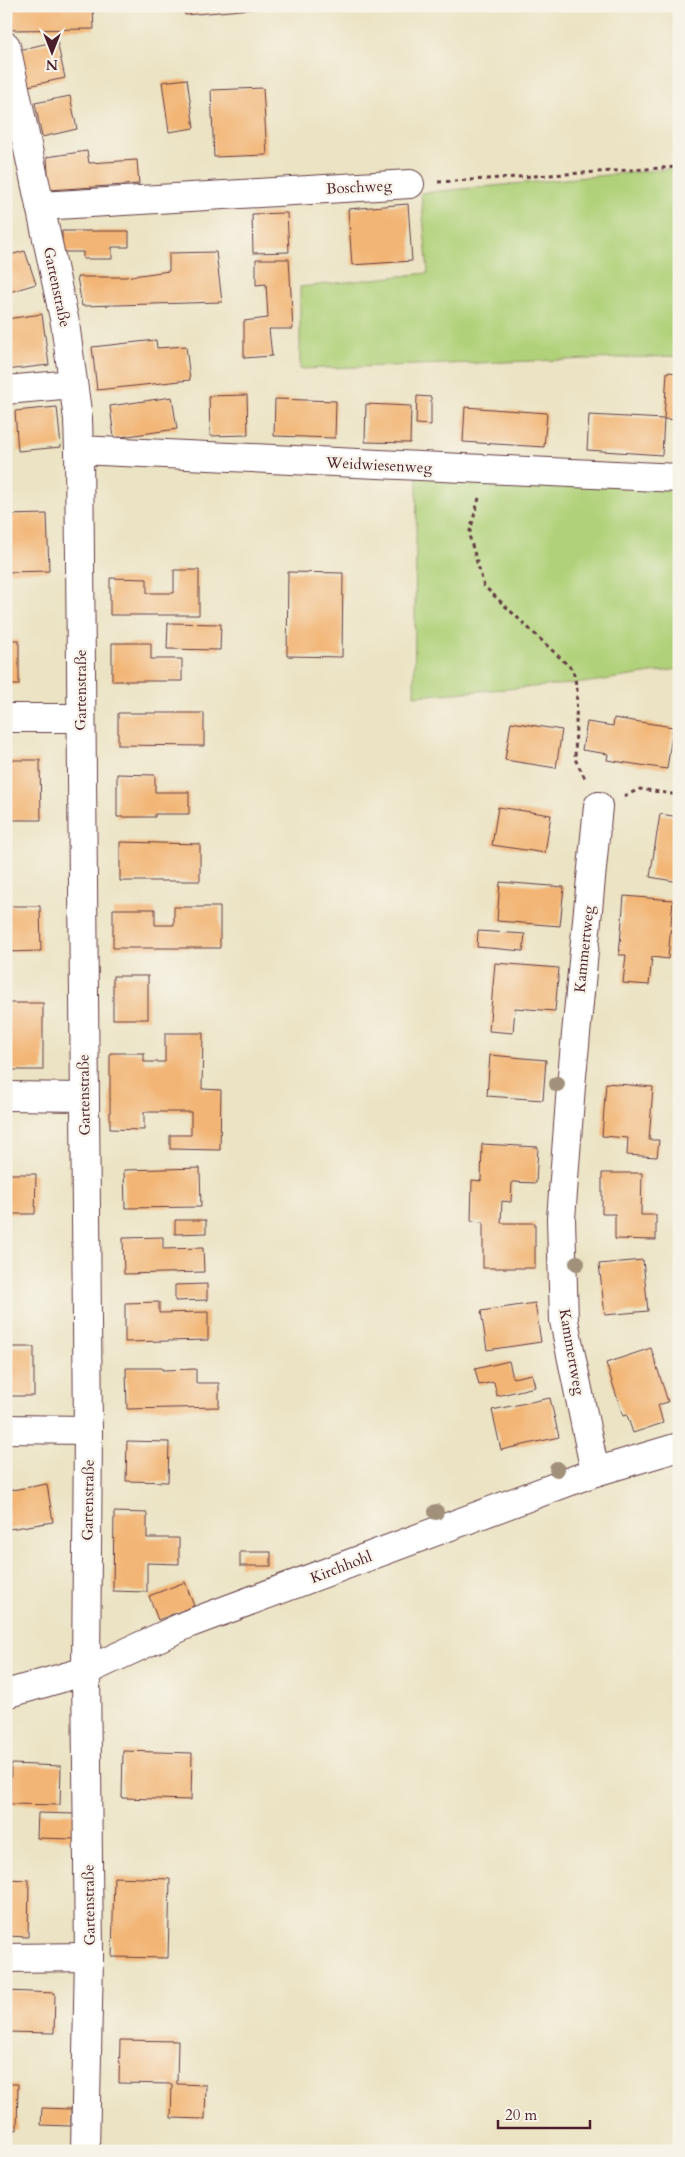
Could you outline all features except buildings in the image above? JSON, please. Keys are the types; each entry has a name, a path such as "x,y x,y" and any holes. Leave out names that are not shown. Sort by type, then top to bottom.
{"street":[{"name":"Gartenstraße","path":"6,46 65,323 79,450 88,1430 86,1671 89,1957 85,2151"},
{"name":"Boschweg","path":"40,206 410,184"},
{"path":"6,390 73,384"},
{"name":"Weidwiesenweg","path":"79,450 679,478"},
{"path":"6,718 81,718"},
{"name":"Kammertweg","path":"595,1472 564,1321 561,1219 571,1086 598,806"},
{"path":"6,1096 84,1097"},
{"path":"6,1429 88,1430"},
{"name":"Kirchhohl","path":"6,1694 86,1671 188,1624 595,1472 679,1447"},
{"path":"6,1958 89,1957"}],"path":[{"name":"Boschweg","path":"410,184 679,167"},
{"path":"486,470 469,535 484,586 573,670 577,689 575,759 598,806 640,789 679,795"}],"green space":[{"path":"679,168 679,356 300,369 300,287 428,273 421,193"},
{"path":"417,473 679,489 679,669 583,683 414,696"}]}
